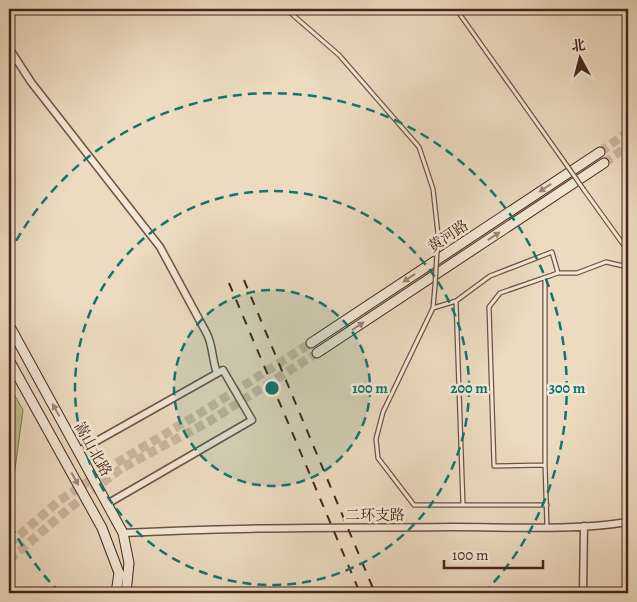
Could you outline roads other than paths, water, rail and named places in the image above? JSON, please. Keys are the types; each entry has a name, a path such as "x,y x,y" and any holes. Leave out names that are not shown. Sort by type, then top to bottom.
{"main road":[{"name":"黄河路","path":"312,343 600,152"},
{"name":"黄河路","path":"317,353 604,163"},
{"name":"嵩山北路","path":"9,325 123,534 129,563 126,593"},
{"name":"嵩山北路","path":"9,360 102,528 119,573 116,593"}],"street":[{"path":"9,48 31,82 160,247 211,341 213,363 217,373"},
{"path":"79,451 223,370 252,420 107,504"},
{"name":"二环支路","path":"123,534 316,528 547,527 607,525 628,522"},
{"path":"583,593 584,526"}],"lane":[{"path":"286,9 339,55 419,146 433,189 438,234 434,308 383,412 376,439 378,458 414,505 547,505"},
{"path":"456,9 628,251"},
{"path":"434,308 456,301 490,276 552,252 558,273"},
{"path":"545,464 494,466 489,306 500,294 558,273 577,273 606,262 628,267"},
{"path":"545,277 547,527"},
{"path":"456,301 464,505"}],"tunnel":[{"path":"600,152 628,132"},
{"path":"604,163 628,146"},
{"path":"9,544 60,500 311,343"},
{"path":"9,560 67,510 122,468 208,422 317,353"}],"railway":[{"path":"244,280 375,593"},
{"path":"229,283 360,593"}]}
